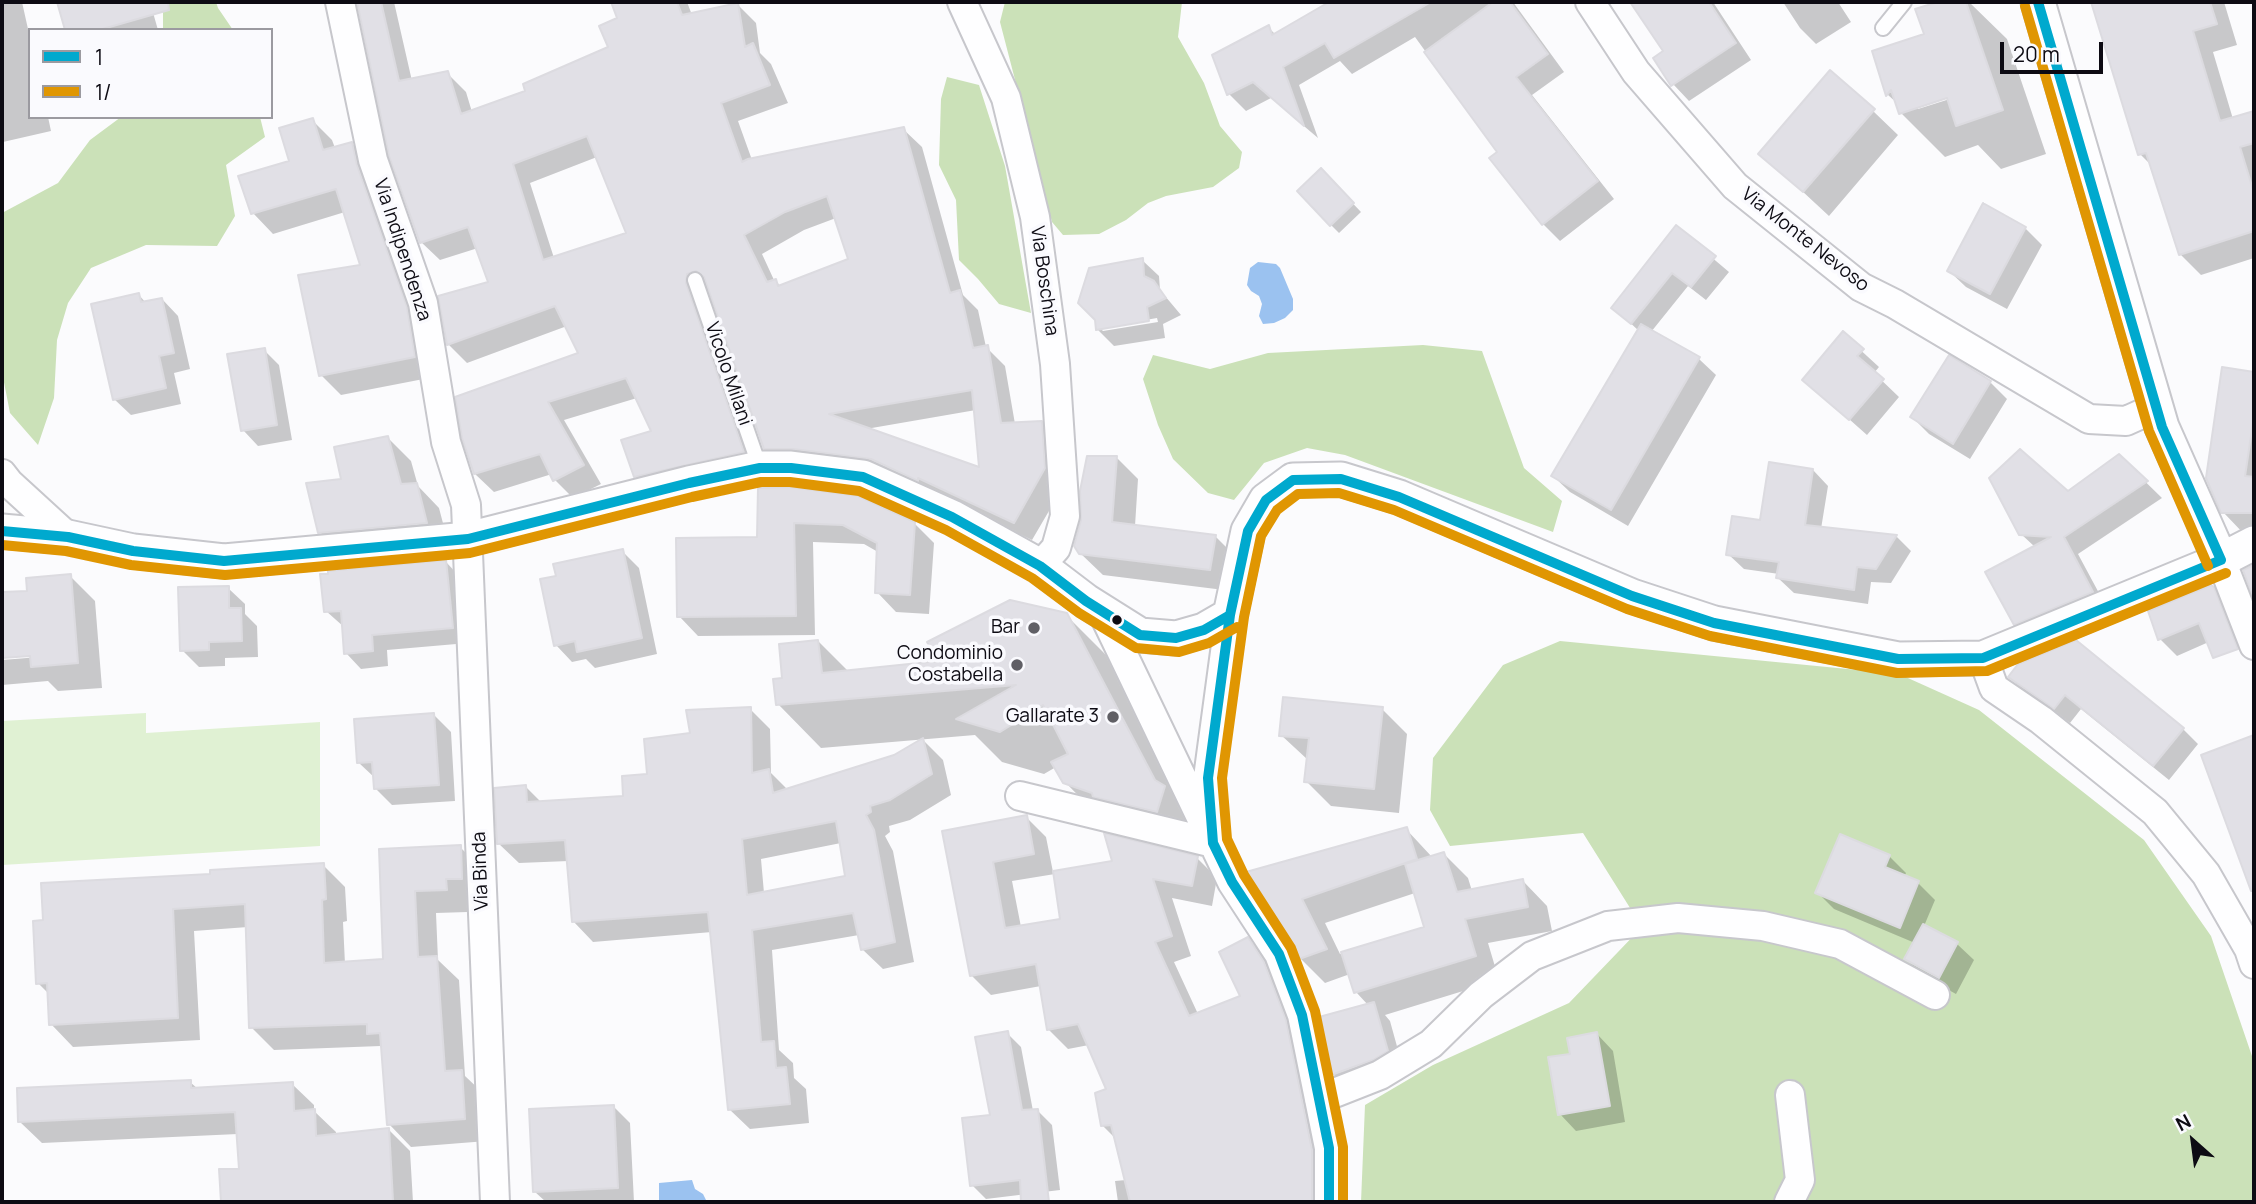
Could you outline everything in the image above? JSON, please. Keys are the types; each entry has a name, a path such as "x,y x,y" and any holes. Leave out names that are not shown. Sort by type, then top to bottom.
{"street":[{"name":"Via Indipendenza","path":"340,2 373,160 423,303 446,442 466,505 468,539"},
{"name":"Via Boschina","path":"962,2 1006,98 1035,217 1055,364 1065,516 1056,548 1040,566"},
{"path":"979,2 982,46"},
{"name":"Via Monte Nevoso","path":"1590,2 1636,72 1735,186 1861,287 2089,419 2126,421 2157,407"},
{"path":"2038,2 2162,427 2221,561 2254,645"},
{"path":"2,531 68,537 133,551 224,561 468,539 689,483 760,468 791,468 863,477 953,517 1040,566 1103,613 1140,635 1176,638 1204,630 1230,615"},
{"path":"2,474 68,537"},
{"path":"1213,843 1208,778 1230,615 1248,531 1266,500 1293,480 1340,479 1399,497 1632,596 1714,623 1898,659 1983,658 2221,561 2254,543"},
{"name":"Via Binda","path":"468,539 495,1202"},
{"path":"1103,613 1232,882 1279,954 1302,1015 1329,1148 1329,1202"},
{"path":"1983,658 1994,688 2041,720 2155,812 2206,874 2249,949 2254,964"},
{"path":"1020,796 1213,843"},
{"path":"1319,1099 1380,1075 1431,1044 1481,995 1532,956 1608,926 1678,918 1763,926 1840,944 1935,995"},
{"path":"1790,1095 1800,1180 1790,1202"}],"lane":[{"path":"1883,28 1904,2"},
{"name":"Vicolo Milani","path":"695,280 760,468"}],"green space":[{"path":"160,2 216,2 232,28 163,28"},
{"path":"1005,2 1182,2 1178,37 1204,83 1220,126 1242,152 1239,168 1213,187 1166,196 1148,203 1126,220 1099,234 1063,235 1052,222 1000,22"},
{"path":"947,77 979,85 1005,166 1031,313 999,304 959,260 956,200 939,165 941,99"},
{"path":"118,119 260,119 265,137 226,165 235,216 217,246 146,245 91,268 68,303 57,340 54,398 38,445 10,413 2,372 2,213 58,183 90,140"},
{"path":"1423,345 1482,351 1524,468 1562,501 1553,532 1345,455 1307,448 1264,463 1234,500 1208,493 1173,459 1158,425 1143,379 1153,355 1210,369 1268,353"},
{"path":"1560,641 1899,674 1979,710 2144,840 2211,936 2254,1062 2254,1202 1361,1202 1365,1105 1433,1065 1569,1003 1642,927 1583,833 1450,846 1430,810 1433,758 1503,665"},
{"path":"146,713 146,733 320,722 320,846 2,865 2,721"}],"water":[{"path":"1258,262 1276,264 1280,268 1293,299 1293,310 1274,323 1263,324 1259,316 1262,304 1259,296 1247,285 1250,268"},
{"path":"692,1180 695,1189 703,1194 707,1202 659,1202 659,1183"}],"building":[{"path":"57,2 168,2 169,10 106,28 64,28"},
{"path":"357,2 381,2 399,81 448,71 461,114 525,91 523,84 608,47 599,26 617,18 611,2 677,2 682,15 738,3 745,47 753,43 770,85 721,103 742,162 904,127 950,293 960,290 973,348 988,345 1001,423 1042,421 1045,468 1014,523 871,459 793,449 764,449 704,277 696,271 687,274 686,283 744,452 634,477 621,440 651,431 626,378 548,402 584,465 553,481 540,454 474,474 462,438 455,397 578,353 555,306 447,345 438,296 488,282 468,227 420,243 389,156","holes":["587,136 626,233 543,260 513,164","827,196 848,259 778,286 776,279 767,282 744,235 785,212","972,390 979,467 829,414"]},
{"path":"1329,2 1431,2 1334,58 1325,43 1283,67 1304,126 1253,82 1227,95 1212,55 1269,25 1272,35"},
{"path":"1493,2 1510,2 1548,54 1516,77 1598,181 1542,225 1489,158 1497,152 1424,52"},
{"path":"1630,2 1709,2 1736,43 1671,86 1653,58 1663,51"},
{"path":"1938,2 1966,2 2003,110 1956,126 1947,98 1899,114 1891,90 1886,96 1872,51 1924,34 1915,9"},
{"path":"2091,2 2210,2 2217,24 2193,31 2220,121 2254,111 2254,143 2240,147 2254,193 2254,231 2179,255 2146,153 2138,155"},
{"path":"1830,70 1875,109 1803,192 1758,154"},
{"path":"313,118 323,150 352,142 357,165 407,307 415,357 319,376 298,275 360,265 336,189 251,214 238,176 289,161 279,128"},
{"path":"1321,168 1354,203 1330,226 1297,191"},
{"path":"1983,203 2026,227 1990,294 1947,271"},
{"path":"1676,225 1716,256 1691,287 1672,273 1631,324 1611,308"},
{"path":"1143,258 1144,276 1154,281 1166,298 1147,307 1149,321 1096,330 1095,320 1078,303 1089,268"},
{"path":"139,293 141,302 162,298 174,353 159,356 166,388 113,400 91,304"},
{"path":"1641,324 1700,357 1611,510 1551,476"},
{"path":"1843,331 1864,349 1857,356 1884,379 1849,420 1802,380"},
{"path":"265,348 277,425 241,431 227,354"},
{"path":"1949,355 1991,381 1953,444 1910,417"},
{"path":"2222,367 2254,372 2254,416 2245,476 2254,477 2254,513 2221,513 2206,478"},
{"path":"388,436 401,484 417,483 427,523 318,533 306,483 341,479 334,447"},
{"path":"2020,449 2068,491 2119,454 2148,481 2064,537 2093,592 2014,625 1985,572 2051,537 2019,535 1989,478"},
{"path":"1087,456 1117,456 1112,522 1216,535 1210,570 1079,554 1074,546 1081,520 1080,491"},
{"path":"1769,462 1813,469 1805,525 1897,535 1876,569 1857,567 1854,590 1776,578 1779,562 1726,555 1732,516 1760,520"},
{"path":"790,487 858,496 915,522 910,595 875,593 877,543 843,525 794,523 796,616 677,617 676,538 757,537 758,488"},
{"path":"623,549 642,638 577,652 575,641 554,646 540,579 556,576 553,564"},
{"path":"446,560 453,628 372,635 373,651 344,654 341,611 324,612 320,574"},
{"path":"2254,565 2254,600 2243,570"},
{"path":"71,574 78,663 31,667 30,656 2,658 2,592 27,591 26,578"},
{"path":"2211,585 2238,649 2213,658 2199,623 2158,640 2148,611"},
{"path":"229,586 229,608 241,608 242,641 209,642 209,650 180,651 178,587"},
{"path":"1010,600 1067,613 1155,780 1165,786 1157,812 1093,797 1092,793 1063,783 1051,762 1068,754 1043,705 1000,732 956,719 1016,685 776,705 773,679 782,678 779,644 818,640 822,673 938,661 927,642"},
{"path":"2076,640 2184,728 2153,766 2065,695 2054,709 2008,677 2018,664"},
{"path":"1283,697 1383,707 1374,789 1304,782 1309,738 1279,736"},
{"path":"751,707 752,773 769,769 773,793 894,755 923,738 932,774 890,800 870,806 871,812 866,815 874,830 895,942 861,950 853,913 752,930 761,1042 774,1041 776,1068 786,1067 790,1104 728,1110 708,912 572,922 565,840 497,844 494,788 526,785 527,802 623,796 622,776 647,774 644,739 690,733 686,710","holes":["836,821 845,876 747,895 742,839"]},
{"path":"434,713 439,785 374,789 372,762 357,763 354,719"},
{"path":"2254,735 2254,891 2251,891 2201,755"},
{"path":"1027,815 1034,854 993,862 1005,928 1060,919 1053,871 1112,861 1104,833 1198,856 1192,886 1153,879 1172,936 1155,942 1189,1016 1240,996 1219,952 1248,937 1264,962 1286,1020 1312,1150 1312,1202 1130,1202 1111,1125 1101,1126 1095,1093 1106,1089 1078,1024 1047,1030 1036,964 970,976 942,831"},
{"path":"1407,827 1417,859 1302,899 1327,949 1299,959 1293,945 1246,872"},
{"path":"1840,834 1890,855 1885,867 1919,881 1900,928 1815,893"},
{"path":"461,845 462,879 446,879 447,890 415,891 418,957 437,956 445,1071 462,1070 465,1119 387,1125 380,1033 367,1034 367,1024 249,1028 245,904 173,909 178,1018 49,1025 47,983 36,984 33,921 43,920 41,883 210,874 210,870 324,863 324,963 383,959 379,849"},
{"path":"1444,852 1457,892 1523,879 1528,907 1465,919 1476,956 1354,993 1341,952 1424,927 1405,864"},
{"path":"1923,924 1958,942 1939,978 1904,959"},
{"path":"1374,1002 1388,1051 1373,1060 1331,1075 1319,1017"},
{"path":"1008,1031 1022,1110 1038,1109 1049,1202 1021,1202 1020,1180 970,1186 962,1118 990,1115 975,1037"},
{"path":"1597,1032 1610,1106 1558,1115 1548,1057 1570,1054 1567,1038"},
{"path":"191,1080 191,1088 293,1082 294,1111 315,1109 316,1136 389,1128 393,1202 221,1202 219,1169 239,1169 235,1112 18,1122 17,1088"},
{"path":"614,1105 618,1188 533,1192 529,1109"}],"transit line":[{"name":"1","path":"2038,2 2162,427 2221,560"},
{"name":"1/","path":"2025,6 2149,431 2208,566"},
{"name":"1","path":"2,531 68,537 133,551 224,561 468,539 689,483 760,468 791,468 863,477 952,517 1040,566 1086,601 1140,635 1176,638 1204,630 1230,615"},
{"name":"1","path":"1329,1202 1329,1148 1302,1015 1279,954 1232,882 1213,843 1208,778 1230,615 1248,531 1266,500 1293,480 1341,479 1399,497 1632,596 1714,623 1898,659 1983,658 2221,560"},
{"name":"1/","path":"2,545 66,551 131,565 225,575 470,553 692,497 761,482 790,482 859,491 946,530 1032,578 1079,613 1136,648 1179,652 1209,643 1237,627"},
{"name":"1/","path":"1343,1202 1343,1147 1315,1011 1291,948 1244,875 1227,839 1222,778 1244,617 1261,536 1277,510 1298,494 1339,493 1394,510 1627,609 1710,636 1897,673 1987,671 2226,573"}],"place":[{"name":"Bar","path":"1034,628"},
{"name":"Condominio Costabella","path":"1017,665"},
{"name":"Gallarate 3","path":"1113,717"}]}
